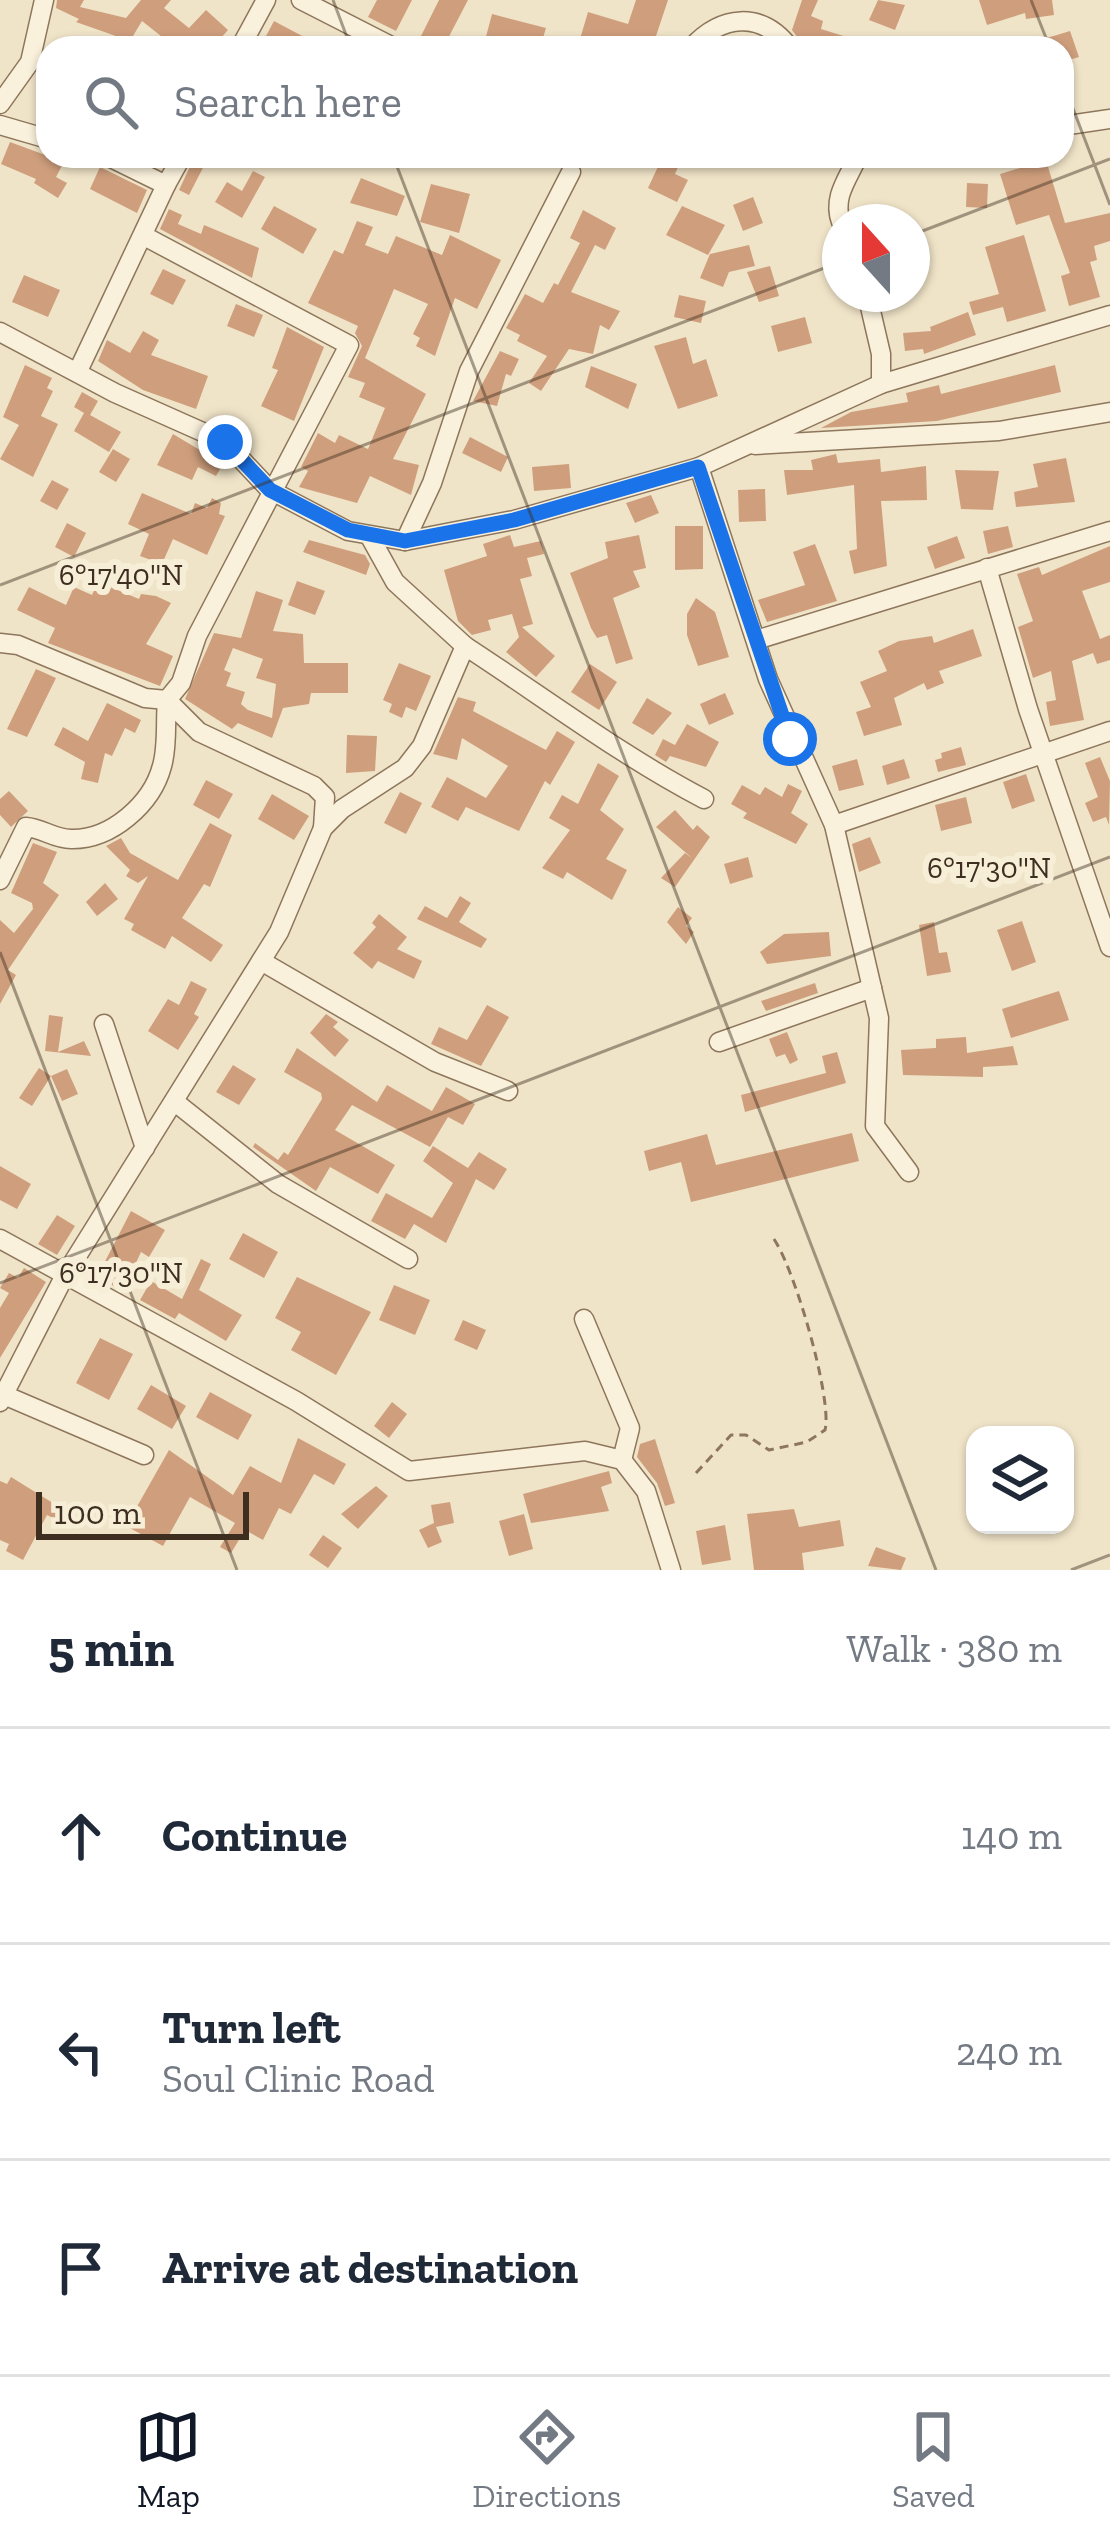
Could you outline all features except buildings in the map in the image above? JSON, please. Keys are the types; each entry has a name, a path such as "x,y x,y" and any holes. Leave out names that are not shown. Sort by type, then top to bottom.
{"street":[{"path":"0,104 30,62 44,0"},
{"path":"246,36 266,0"},
{"path":"301,0 372,36"},
{"path":"706,36 726,20 741,20 781,36"},
{"path":"1074,124 1110,118"},
{"path":"0,125 36,136"},
{"path":"131,168 166,185"},
{"path":"78,371 175,168"},
{"path":"837,204 852,168"},
{"path":"405,541 432,483 470,371 571,172"},
{"path":"0,880 26,827 52,837 90,838 123,821 148,794 162,766 167,700 181,683 197,636 348,341 146,237"},
{"path":"872,312 881,354 881,384"},
{"path":"0,332 225,442 270,490 370,538 405,541 514,520 698,467 881,384 1110,315"},
{"path":"750,446 999,430 1110,412"},
{"path":"698,467 790,739 834,825 879,1018 875,1126 909,1172"},
{"path":"756,640 1110,531"},
{"path":"370,538 395,582 465,646 566,711 616,752 704,800"},
{"path":"987,568 1110,947"},
{"path":"0,644 18,645 145,698 167,700 199,732 314,786 326,797 323,828 279,932 64,1277 2,1398 144,1456"},
{"path":"323,828 405,768 422,746 465,646"},
{"path":"834,825 1110,731"},
{"path":"261,962 435,1062 508,1090"},
{"path":"719,1042 872,988"},
{"path":"104,1024 145,1148"},
{"path":"175,1102 278,1184 408,1259"},
{"path":"0,1240 296,1401 409,1471 585,1451 622,1460 646,1491 671,1570"},
{"path":"584,1319 630,1428 622,1460"}],"path":[{"path":"696,1473 731,1435 746,1435 770,1450 807,1442 825,1430 830,1412 805,1314 782,1248 771,1235"}],"route":[{"path":"225,442 270,490 348,530 370,538 405,541 514,520 698,467 790,739"}]}
